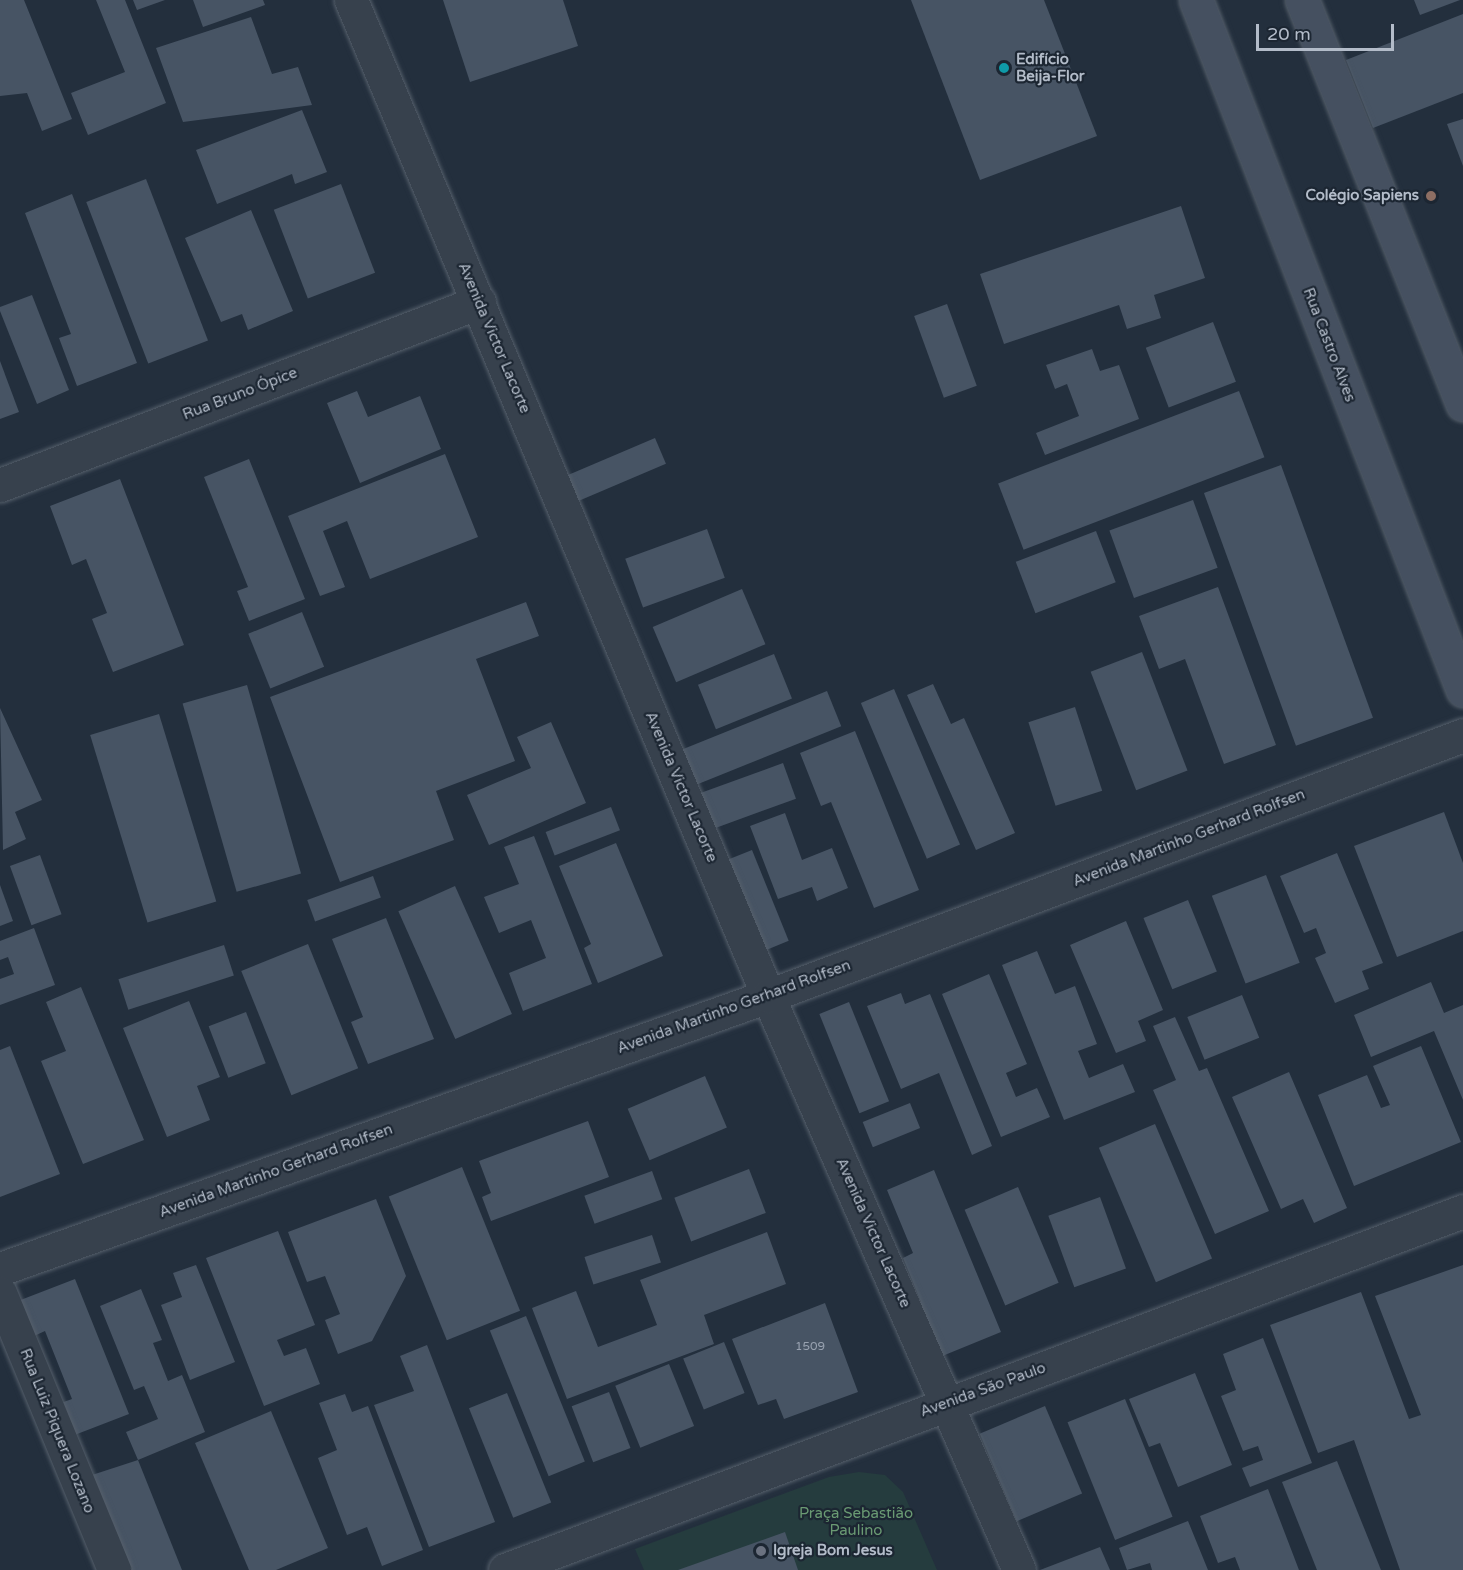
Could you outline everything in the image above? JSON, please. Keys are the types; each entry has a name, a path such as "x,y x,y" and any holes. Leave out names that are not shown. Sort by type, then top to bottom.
{"main road":[{"name":"Rua Castro Alves","path":"1196,0 1463,690"},
{"path":"1302,0 1463,404"}],"street":[{"name":"Avenida Victor Lacorte","path":"351,0 768,996 1019,1570"},
{"name":"Rua Bruno Ópice","path":"0,485 479,302"},
{"name":"Avenida Martinho Gerhard Rolfsen","path":"0,1269 768,996 1463,735"},
{"name":"Avenida São Paulo","path":"505,1570 1463,1211"},
{"name":"Rua Luiz Piquera Lozano","path":"0,1293 114,1570"}],"green space":[{"name":"Praça Sebastião Paulino","path":"859,1472 885,1475 903,1492 937,1570 644,1570 635,1549 829,1477"}],"building":[{"path":"0,0 24,0 72,119 42,131 27,93 0,96"},
{"path":"96,0 125,0 166,103 88,135 71,93 125,72"},
{"path":"133,0 165,0 137,10"},
{"path":"193,0 263,0 265,5 203,27"},
{"path":"443,0 563,0 578,46 470,82"},
{"name":"Edifício Beija-Flor","path":"911,0 1044,0 1097,136 980,180"},
{"path":"1414,0 1460,0 1420,15"},
{"path":"1463,14 1463,93 1373,128 1346,60"},
{"path":"251,17 272,74 298,67 312,105 183,122 156,48"},
{"path":"302,110 327,172 295,184 292,174 217,204 196,150"},
{"path":"1463,119 1463,166 1447,124"},
{"path":"146,179 208,341 148,363 86,202"},
{"path":"341,184 375,273 308,298 274,210"},
{"path":"72,194 137,363 77,386 59,338 71,334 25,213"},
{"path":"1181,206 1205,278 1154,295 1161,318 1127,329 1119,305 1004,344 980,274"},
{"path":"251,210 293,311 248,330 242,314 221,322 185,238"},
{"path":"32,295 69,390 37,404 0,311 0,307"},
{"path":"947,304 977,386 944,398 914,316"},
{"path":"1213,322 1236,382 1169,408 1146,348"},
{"path":"1092,349 1100,371 1119,365 1139,419 1045,455 1036,433 1079,416 1067,384 1055,389 1046,365"},
{"path":"0,361 19,412 0,419"},
{"path":"357,391 368,417 420,396 441,449 360,483 327,403"},
{"path":"1239,391 1264,457 1024,550 998,483"},
{"path":"655,438 666,464 570,504 559,479"},
{"path":"445,454 478,537 370,579 347,521 323,531 345,587 320,596 288,516"},
{"path":"249,459 305,599 249,621 237,591 248,587 204,477"},
{"path":"1281,465 1373,718 1296,746 1204,493"},
{"path":"120,479 184,645 113,672 92,619 107,613 86,559 72,565 50,506"},
{"path":"1193,500 1218,568 1134,598 1109,530"},
{"path":"707,529 725,578 643,608 625,559"},
{"path":"1096,531 1116,582 1035,613 1016,562"},
{"path":"1218,587 1276,745 1224,764 1185,659 1159,669 1139,616"},
{"path":"742,589 765,644 676,682 653,627"},
{"path":"526,602 539,636 476,659 515,761 436,791 454,840 340,882 270,697"},
{"path":"302,612 324,667 270,688 248,634"},
{"path":"1142,652 1188,771 1136,790 1091,672"},
{"path":"774,654 792,699 716,729 698,685"},
{"path":"933,684 951,724 964,718 1015,833 976,850 907,695"},
{"path":"247,685 301,873 237,892 183,703"},
{"path":"894,689 960,845 927,859 861,703"},
{"path":"827,691 841,726 688,788 674,753"},
{"path":"1075,707 1102,791 1056,806 1028,722"},
{"path":"0,708 42,800 15,812 26,839 3,850"},
{"path":"159,714 216,901 147,922 90,735"},
{"path":"551,722 586,803 489,845 467,795 531,768 517,737"},
{"path":"855,731 919,890 874,908 831,802 821,806 800,753"},
{"path":"783,763 796,799 711,829 698,794"},
{"path":"611,807 620,830 555,855 546,832"},
{"path":"1444,812 1463,863 1463,931 1397,957 1354,846"},
{"path":"785,813 802,860 832,848 848,888 817,901 812,887 778,899 750,826"},
{"path":"534,836 592,984 523,1011 509,973 546,958 531,920 499,933 484,897 519,884 504,847"},
{"path":"616,843 663,956 598,983 584,948 591,944 559,866"},
{"path":"752,850 789,941 760,952 723,862"},
{"path":"1337,853 1383,963 1362,971 1369,989 1335,1003 1315,958 1326,953 1316,928 1304,933 1280,876"},
{"path":"40,855 62,914 31,925 10,866"},
{"path":"1266,875 1300,963 1246,984 1212,896"},
{"path":"373,876 381,898 315,922 307,900"},
{"path":"0,885 13,921 0,926"},
{"path":"455,886 512,1014 455,1039 398,911"},
{"path":"1188,900 1217,971 1172,989 1143,918"},
{"path":"386,918 434,1039 368,1064 351,1022 363,1017 332,939"},
{"path":"1126,921 1163,1010 1138,1021 1146,1041 1116,1053 1070,945"},
{"path":"34,928 55,985 0,1005 0,979 14,974 8,957 0,960 0,941"},
{"path":"308,944 358,1068 291,1095 241,971"},
{"path":"224,945 234,975 128,1010 118,979"},
{"path":"1037,951 1055,994 1075,986 1097,1044 1078,1051 1089,1078 1123,1064 1135,1092 1064,1120 1002,965"},
{"path":"989,974 1027,1064 1006,1073 1016,1097 1037,1088 1050,1117 1001,1137 942,994"},
{"path":"1431,982 1444,1013 1463,1005 1463,1100 1434,1031 1371,1057 1354,1015"},
{"path":"81,987 144,1140 83,1164 41,1061 66,1051 46,1002"},
{"path":"901,993 905,1004 930,994 992,1146 972,1155 939,1073 901,1089 867,1006"},
{"path":"1242,995 1259,1038 1205,1060 1187,1017"},
{"path":"189,1001 220,1077 197,1086 210,1120 167,1137 123,1028"},
{"path":"849,1002 889,1101 859,1113 819,1014"},
{"path":"246,1012 266,1063 228,1078 209,1026"},
{"path":"1175,1017 1199,1071 1207,1068 1269,1211 1215,1234 1153,1090 1176,1080 1153,1026"},
{"path":"10,1046 60,1174 0,1197 0,1050"},
{"path":"1421,1046 1461,1142 1354,1186 1318,1095 1367,1075 1381,1108 1390,1105 1373,1066"},
{"path":"1289,1072 1347,1208 1314,1223 1303,1199 1281,1209 1232,1097"},
{"path":"705,1076 727,1128 650,1160 628,1109"},
{"path":"910,1103 920,1128 873,1147 863,1122"},
{"path":"588,1121 609,1177 491,1221 482,1197 491,1193 479,1161"},
{"path":"1155,1124 1212,1258 1156,1282 1099,1148"},
{"path":"462,1167 520,1311 447,1340 389,1197"},
{"path":"749,1169 766,1213 691,1242 674,1198"},
{"path":"934,1170 1001,1332 935,1359 913,1305 921,1302 903,1258 913,1253 887,1190"},
{"path":"652,1171 662,1199 595,1224 584,1196"},
{"path":"1018,1187 1059,1283 1005,1305 965,1210"},
{"path":"1100,1197 1126,1268 1074,1287 1048,1216"},
{"path":"376,1199 406,1276 372,1341 338,1354 325,1320 340,1314 325,1276 307,1282 288,1232"},
{"path":"278,1231 315,1325 277,1340 284,1356 306,1348 320,1384 264,1406 206,1258"},
{"path":"767,1232 786,1284 704,1315 714,1344 567,1399 532,1308 576,1291 598,1347 657,1325 640,1280"},
{"path":"652,1235 661,1263 593,1285 584,1257"},
{"path":"196,1265 235,1362 190,1380 161,1305 182,1297 173,1273"},
{"path":"1463,1265 1463,1570 1400,1570 1354,1440 1318,1453 1270,1325 1361,1292 1409,1419 1421,1415 1375,1296"},
{"path":"75,1279 129,1414 72,1436 58,1404 72,1399 45,1331 32,1337 18,1301"},
{"path":"141,1289 162,1340 153,1343 168,1381 182,1375 205,1432 138,1460 126,1432 158,1419 144,1386 134,1390 100,1306"},
{"path":"825,1303 858,1392 784,1419 776,1399 758,1405 732,1339"},
{"path":"526,1316 585,1462 549,1476 490,1331"},
{"path":"1263,1338 1312,1463 1250,1487 1242,1468 1263,1460 1258,1446 1243,1451 1221,1396 1236,1390 1223,1354"},
{"path":"724,1342 745,1393 704,1409 683,1358"},
{"path":"427,1345 495,1522 429,1547 374,1405 414,1391 400,1356"},
{"path":"669,1364 694,1426 640,1448 615,1386"},
{"path":"1195,1373 1232,1465 1178,1487 1160,1443 1149,1447 1129,1399"},
{"path":"609,1392 631,1448 593,1462 572,1406"},
{"path":"507,1393 551,1502 513,1518 469,1408"},
{"path":"345,1394 352,1412 368,1406 423,1550 382,1566 367,1527 347,1535 318,1458 337,1450 319,1403"},
{"path":"1125,1399 1173,1517 1115,1540 1068,1422"},
{"path":"1045,1406 1082,1493 1017,1521 980,1434"},
{"path":"271,1411 328,1548 276,1570 249,1570 195,1443"},
{"path":"138,1460 182,1570 130,1570 92,1475"},
{"path":"1337,1461 1381,1570 1317,1570 1282,1482"},
{"path":"1268,1489 1299,1570 1240,1570 1235,1557 1218,1563 1200,1516"},
{"path":"1188,1521 1208,1570 1152,1570 1150,1563 1127,1570 1119,1548"},
{"name":"Igreja Bom Jesus","path":"785,1532 798,1570 678,1570"},
{"path":"1100,1547 1110,1570 1040,1570"}],"place":[{"name":"Edifício Beija-Flor","path":"1004,68"},
{"name":"Colégio Sapiens","path":"1431,196"},
{"name":"Igreja Bom Jesus","path":"761,1551"}]}
